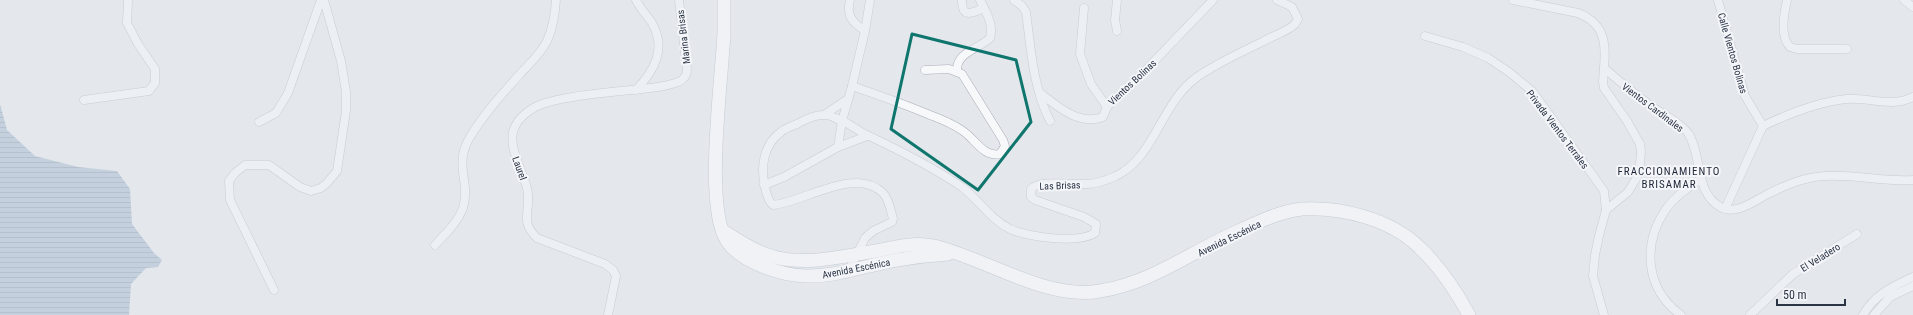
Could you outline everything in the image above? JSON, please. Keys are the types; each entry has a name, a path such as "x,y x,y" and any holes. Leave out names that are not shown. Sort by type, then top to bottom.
{"main road":[{"name":"Avenida Escénica","path":"724,0 716,173 717,204 723,230 727,240 733,247 762,266 782,274 806,276 827,275 897,260 958,253"},
{"name":"Avenida Escénica","path":"723,230 746,245 778,258 804,261 914,245 932,246 958,253 1046,286 1075,293 1098,292 1132,284 1165,270 1230,235 1274,216 1300,209 1334,210 1363,216 1394,229 1419,247 1440,271 1469,315"}],"street":[{"path":"84,100 149,91 154,83 155,69 138,44 128,23 128,0"},
{"path":"259,122 276,113 288,93 321,0"},
{"path":"274,290 230,200 229,181 235,173 245,165 269,165 300,186 311,191 321,188 337,171 346,111 346,92 341,62 324,0"},
{"path":"435,244 452,226 463,207 464,195 461,160 463,150 482,118 539,54 551,30 555,15 556,0"},
{"path":"636,0 655,28 660,48 656,62 647,78 636,90"},
{"name":"Marina Brisas","path":"679,0 687,75"},
{"path":"850,0 849,15 852,21 865,31"},
{"path":"838,147 842,121 865,31 870,0"},
{"path":"957,70 957,64 962,56 990,38 992,32 989,20 982,4 970,14 966,13 964,10 962,0"},
{"path":"1014,0 1022,6 1026,12 1033,70 1050,121"},
{"path":"1117,0 1115,20 1117,31"},
{"name":"Vientos Bolinas","path":"1084,8 1080,54 1091,84 1107,107 1141,75 1213,0"},
{"name":"Las Brisas","path":"824,114 842,121 867,136 916,158 963,188 996,220 1021,234 1082,238 1090,236 1095,233 1096,224 1090,220 1035,200 1031,197 1031,189 1034,186 1045,184 1088,184 1102,181 1116,176 1132,167 1144,153 1176,97 1197,77 1296,24 1298,19 1292,7 1277,0"},
{"path":"1513,0 1562,9 1587,17 1596,24 1605,40 1604,88 1627,121 1640,144 1642,152 1639,174 1628,192 1606,210 1595,255 1593,276 1604,315"},
{"name":"Calle Vientos Bolinas","path":"1718,0 1745,96 1763,126"},
{"path":"1788,0 1785,7 1784,38 1790,47 1797,49 1847,49"},
{"path":"1904,0 1913,7"},
{"name":"Privada Vientos Terrales","path":"1425,36 1463,47 1488,58 1509,72 1533,92 1604,192 1606,210"},
{"name":"Vientos Cardinales","path":"1604,68 1633,93 1678,123 1688,132 1697,158 1701,179 1713,201 1725,209"},
{"path":"852,86 906,105 953,125 964,131 988,153 994,155 1000,154 1005,146 1003,140 968,81 957,70 925,70"},
{"name":"Laurel","path":"608,315 616,281 616,276 613,270 605,264 537,238 530,231 526,220 528,196 522,172 515,157 512,141 514,130 527,112 549,102 677,83 684,79 687,75"},
{"path":"1040,93 1059,107 1089,120 1103,117 1107,107"},
{"path":"1913,96 1896,102 1843,100 1785,115 1763,126 1725,209 1735,210 1793,182 1824,176 1898,181 1913,180"},
{"path":"848,98 824,114 804,120 780,132 769,145 764,156 762,176 768,199 773,205 846,183 875,187 884,193 893,219 892,222 873,231 866,238 856,254 849,270"},
{"path":"764,184 784,177 838,147 867,136"},
{"path":"1681,315 1665,299 1653,280 1651,247 1653,235 1666,208 1685,189 1701,179"},
{"name":"El Veladero","path":"1750,315 1793,274 1857,234"},
{"path":"1863,315 1870,304 1881,293 1913,277"},
{"path":"1874,315 1890,297 1913,286"}],"highlighted area":[{"path":"912,34 1016,60 1031,122 978,190 891,129"}],"water":[{"path":"0,104 7,130 35,156 78,167 117,171 130,189 132,224 154,253 162,260 158,267 146,268 131,284 129,315 0,315"}],"district":[{"name":"FRACCIONAMIENTO BRISAMAR","path":"1669,177"}]}
